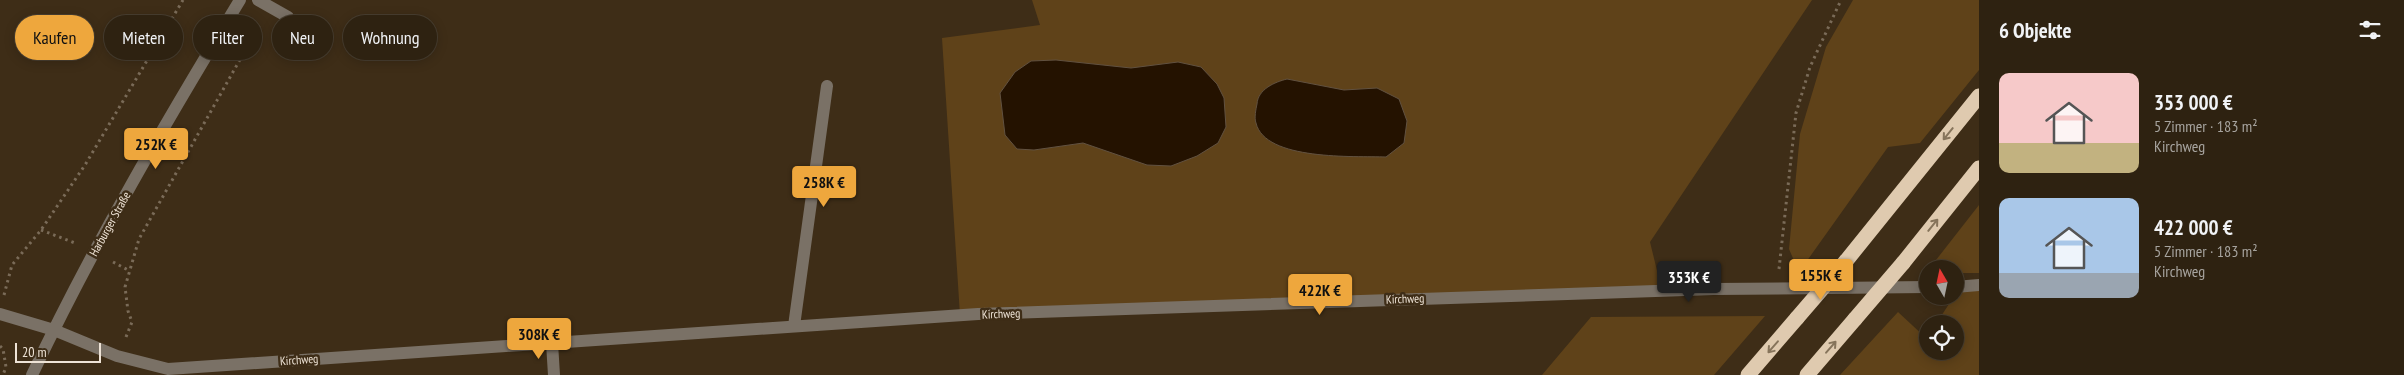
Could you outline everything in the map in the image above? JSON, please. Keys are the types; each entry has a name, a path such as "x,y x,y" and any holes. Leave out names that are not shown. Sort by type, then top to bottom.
{"highway":[{"path":"1748,375 1846,262 1979,96"},
{"path":"1807,375 1903,263 1979,168"}],"street":[{"name":"Harburger Straße","path":"32,375 94,252 183,94 240,0"},
{"path":"258,0 284,15"},
{"path":"794,326 827,86"},
{"path":"1964,286 1979,285"},
{"name":"Kirchweg","path":"0,314 54,330 117,356 168,372 978,314 1776,288 1919,287"},
{"path":"552,343 554,375"}],"path":[{"path":"2,300 12,265 41,230 85,165 183,0"},
{"path":"1776,288 1796,113 1810,67 1841,0"},
{"path":"117,356 132,322 128,311 125,287 139,239 269,8"},
{"path":"41,230 81,245"},
{"path":"108,259 130,271"},
{"path":"0,346 3,349 6,367 3,375"}],"shaded area":[{"path":"1032,0 1812,0 1650,242 1662,291 960,315 942,38 1040,25"},
{"path":"1853,0 1979,0 1979,70 1920,143 1888,147 1799,272 1789,249 1800,134 1826,47"},
{"path":"1056,60 1131,68 1178,62 1201,67 1217,84 1224,98 1226,127 1218,143 1197,156 1171,166 1147,165 1083,143 1034,150 1017,149 1005,135 1000,93 1015,72 1031,61"},
{"path":"1287,79 1344,90 1377,88 1399,99 1407,121 1404,143 1386,157 1313,154 1276,144 1263,135 1256,123 1256,108 1260,94 1264,90 1272,84"},
{"path":"1979,205 1979,273 1964,273 1964,260 1936,260"},
{"path":"1979,285 1979,375 1840,375 1898,312 1919,332 1919,360 1964,360 1964,315 1942,315 1948,305 1964,305 1964,287"},
{"path":"1765,316 1714,375 1542,375 1591,317"}]}
